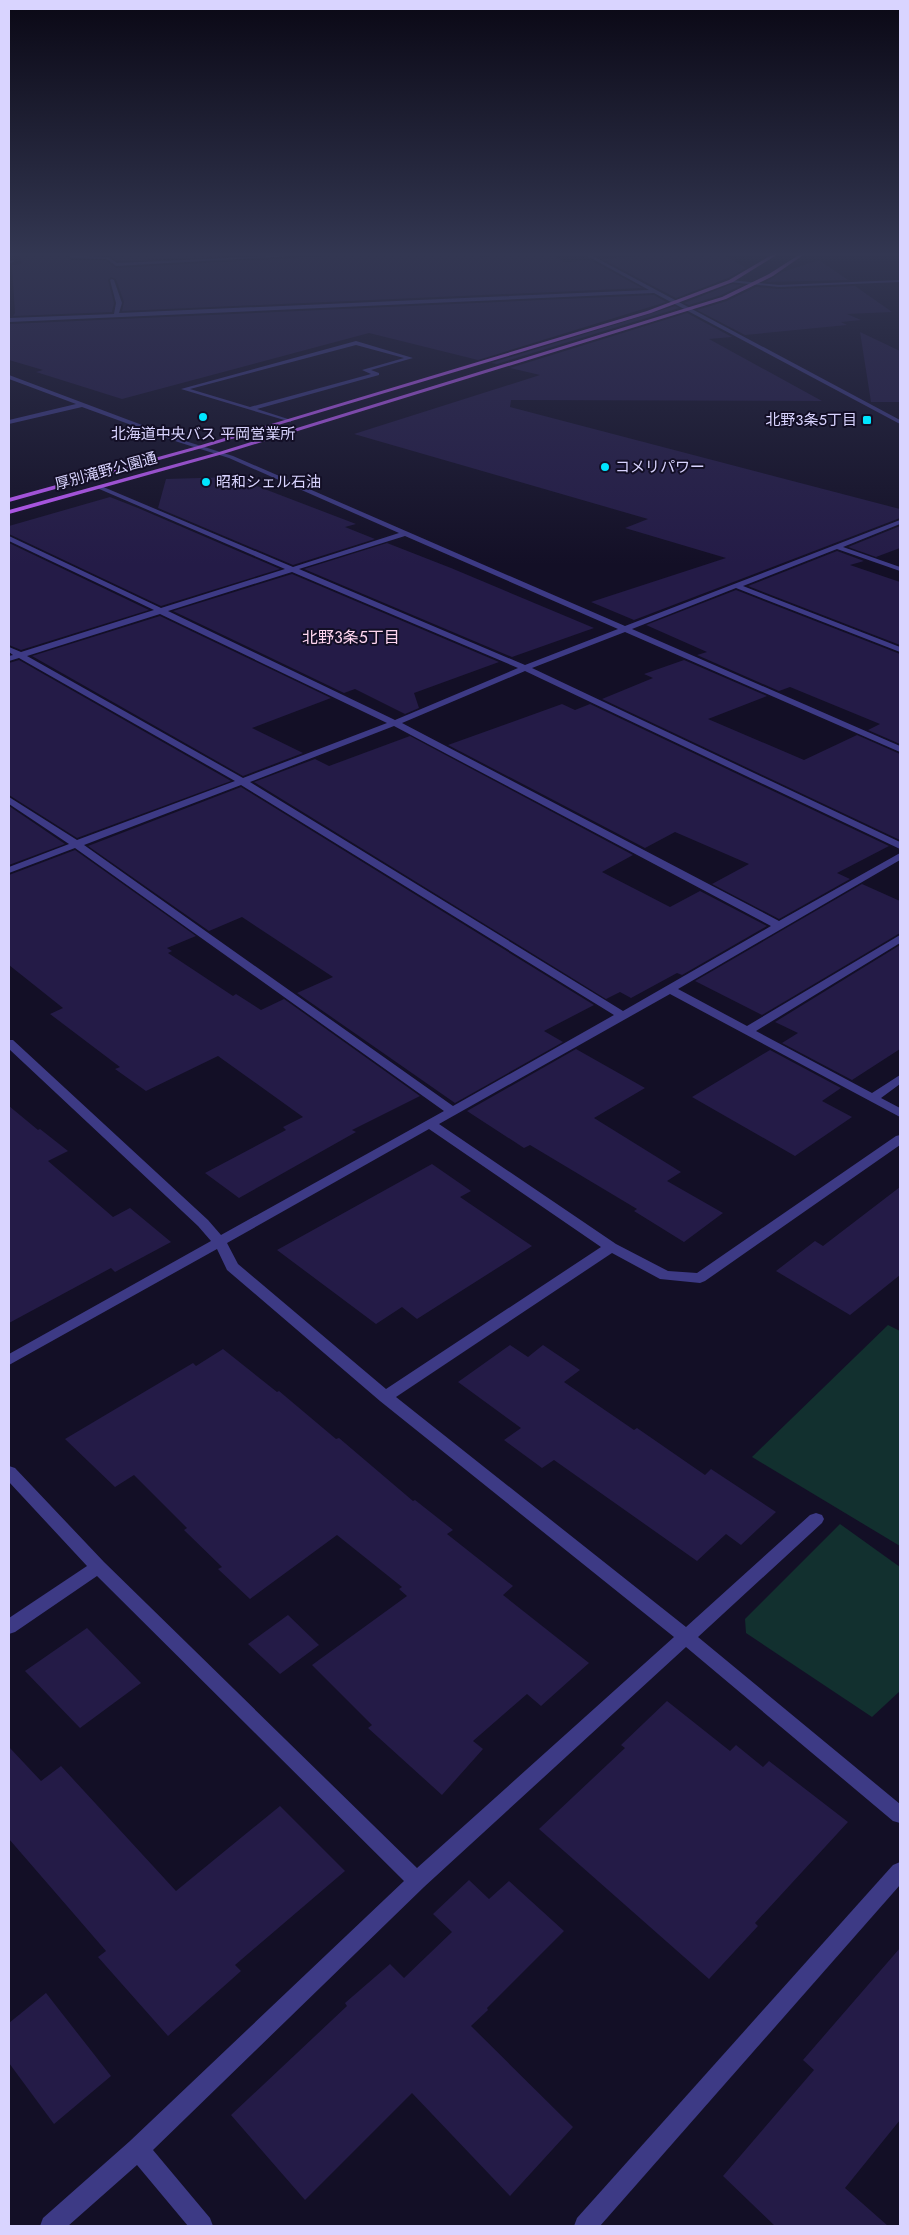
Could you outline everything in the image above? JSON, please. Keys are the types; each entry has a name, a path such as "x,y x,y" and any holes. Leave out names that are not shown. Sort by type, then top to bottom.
{"main road":[{"name":"厚別滝野公園通","path":"9,500 200,447 498,357"},
{"name":"厚別滝野公園通","path":"9,512 221,453 535,357"},
{"path":"289,421 309,427"}],"street":[{"path":"289,421 184,389 303,357"},
{"path":"251,409 377,374 365,370 410,358 407,357"},
{"path":"782,357 899,420"},
{"path":"9,377 81,405 221,453 900,749"},
{"path":"9,422 81,405"},
{"path":"9,415 20,419"},
{"path":"99,487 525,668 900,846"},
{"path":"9,870 396,723 525,668 900,522"},
{"path":"9,659 406,533"},
{"path":"9,538 396,723 778,925"},
{"path":"838,546 900,569"},
{"path":"737,586 900,650"},
{"path":"9,649 242,781 622,1015"},
{"path":"9,800 76,844 452,1111"},
{"path":"9,1360 622,1015 670,990 778,925 900,856"},
{"path":"747,1031 900,938"},
{"path":"670,990 900,1113"},
{"path":"9,1043 203,1223 220,1242 232,1268 385,1397 686,1637 900,1815"},
{"path":"874,1098 900,1079"},
{"path":"430,1124 611,1247 665,1276 700,1278 900,1138"},
{"path":"385,1397 611,1247"},
{"path":"9,1472 98,1567 417,1881"},
{"path":"51,2226 138,2149 417,1881 816,1519"},
{"path":"9,1628 98,1567"},
{"path":"585,2226 900,1871"},
{"path":"138,2149 202,2226"}],"green space":[{"path":"888,1325 900,1331 900,1546 752,1457"},
{"path":"840,1524 900,1567 900,1691 872,1717 746,1633 745,1619"}],"building":[{"path":"9,357 278,357 122,399 36,372 43,370 9,360"},
{"path":"467,357 487,357 478,360"},
{"path":"509,357 519,357 497,364 491,363"},
{"path":"544,357 742,357 822,401 511,400 510,407 900,509 900,518 634,620 591,602 726,558 625,528 648,519 354,434 540,375 510,368"},
{"path":"864,357 900,357 900,402 871,402"},
{"path":"233,477 356,524 345,527 375,539 293,565 158,508 166,479"},
{"path":"110,497 280,569 161,606 9,534 9,526"},
{"path":"900,526 900,548 876,557 848,547"},
{"path":"9,543 149,610 21,650 9,645"},
{"path":"387,543 594,628 512,657 304,569"},
{"path":"837,551 864,561 850,565 900,582 900,645 748,586"},
{"path":"292,574 499,662 414,693 419,708 405,714 355,689 344,693 173,611"},
{"path":"736,590 900,654 900,744 868,730 880,724 790,687 779,691 697,655 707,652 646,625"},
{"path":"160,616 331,698 252,728 303,753 243,776 32,656"},
{"path":"19,660 231,781 77,838 9,795 9,663"},
{"path":"684,660 767,696 708,719 804,760 857,735 900,754 900,840 602,699 653,678 644,674"},
{"path":"562,704 575,710 590,704 889,846 837,873 850,879 779,919 712,884 749,864 675,832 645,848 448,745"},
{"path":"410,736 633,855 602,872 670,907 700,891 767,926 682,975 677,973 631,998 620,992 606,999 254,782 315,759 329,766"},
{"path":"241,787 594,1005 544,1031 563,1042 455,1103 297,993 333,977 242,917 209,931 88,846"},
{"path":"9,806 65,844 9,865"},
{"path":"75,850 196,936 167,948 172,951 168,953 233,996 236,994 261,1010 284,999 420,1096 352,1130 356,1132 239,1198 205,1173 286,1130 283,1127 303,1117 218,1056 146,1091 115,1069 120,1067 50,1014 63,1008 9,965 9,875"},
{"path":"862,884 900,901 900,933 762,1015 695,981"},
{"path":"900,945 900,1049 852,1080 782,1043 798,1033 775,1022"},
{"path":"576,1049 645,1088 594,1118 681,1172 667,1181 723,1213 684,1242 634,1211 637,1209 530,1145 524,1148 467,1111"},
{"path":"770,1050 841,1088 822,1101 852,1117 795,1156 692,1097"},
{"path":"9,1106 68,1151 48,1161 113,1217 130,1208 171,1242 115,1272 111,1268 9,1323"},
{"path":"432,1164 471,1191 460,1197 532,1246 417,1319 402,1307 376,1324 277,1250"},
{"path":"900,1187 900,1275 850,1315 776,1271 815,1241 823,1246"},
{"path":"510,1345 528,1357 543,1345 580,1370 564,1382 634,1430 637,1428 705,1475 711,1469 776,1512 741,1545 726,1534 697,1561 554,1460 542,1468 504,1440 521,1428 458,1382"},
{"path":"223,1349 277,1392 279,1391 336,1439 339,1438 413,1501 415,1500 453,1530 447,1534 513,1586 503,1595 589,1663 541,1706 527,1694 473,1741 483,1749 442,1795 368,1728 372,1725 312,1665 407,1596 399,1589 402,1587 337,1535 250,1599 218,1569 222,1567 184,1530 187,1528 134,1475 115,1487 65,1439 193,1363 196,1366"},
{"path":"288,1615 319,1645 280,1674 248,1644"},
{"path":"87,1628 141,1683 80,1728 25,1671"},
{"path":"667,1701 730,1751 736,1745 763,1767 769,1761 848,1822 755,1923 758,1926 709,1979 539,1829 625,1748 621,1745"},
{"path":"9,1747 41,1781 61,1766 176,1891 280,1806 345,1871 235,1965 241,1971 168,2036 98,1957 106,1951 9,1839"},
{"path":"469,1880 489,1899 509,1881 564,1931 471,2026 573,2127 510,2196 412,2093 305,2200 231,2115 347,2006 345,2003 390,1964 404,1978 452,1932 433,1914"},
{"path":"900,1948 900,2120 845,2188 888,2226 775,2226 723,2176 814,2070 803,2060"},
{"path":"46,1993 111,2076 54,2124 9,2063 9,2023"}],"place":[{"name":"北海道中央バス 平岡営業所","path":"203,417"},
{"name":"北野3条5丁目","path":"867,420"},
{"name":"コメリパワー","path":"605,467"},
{"name":"昭和シェル石油","path":"206,482"}],"district":[{"name":"北野3条5丁目","path":"351,637"}]}
